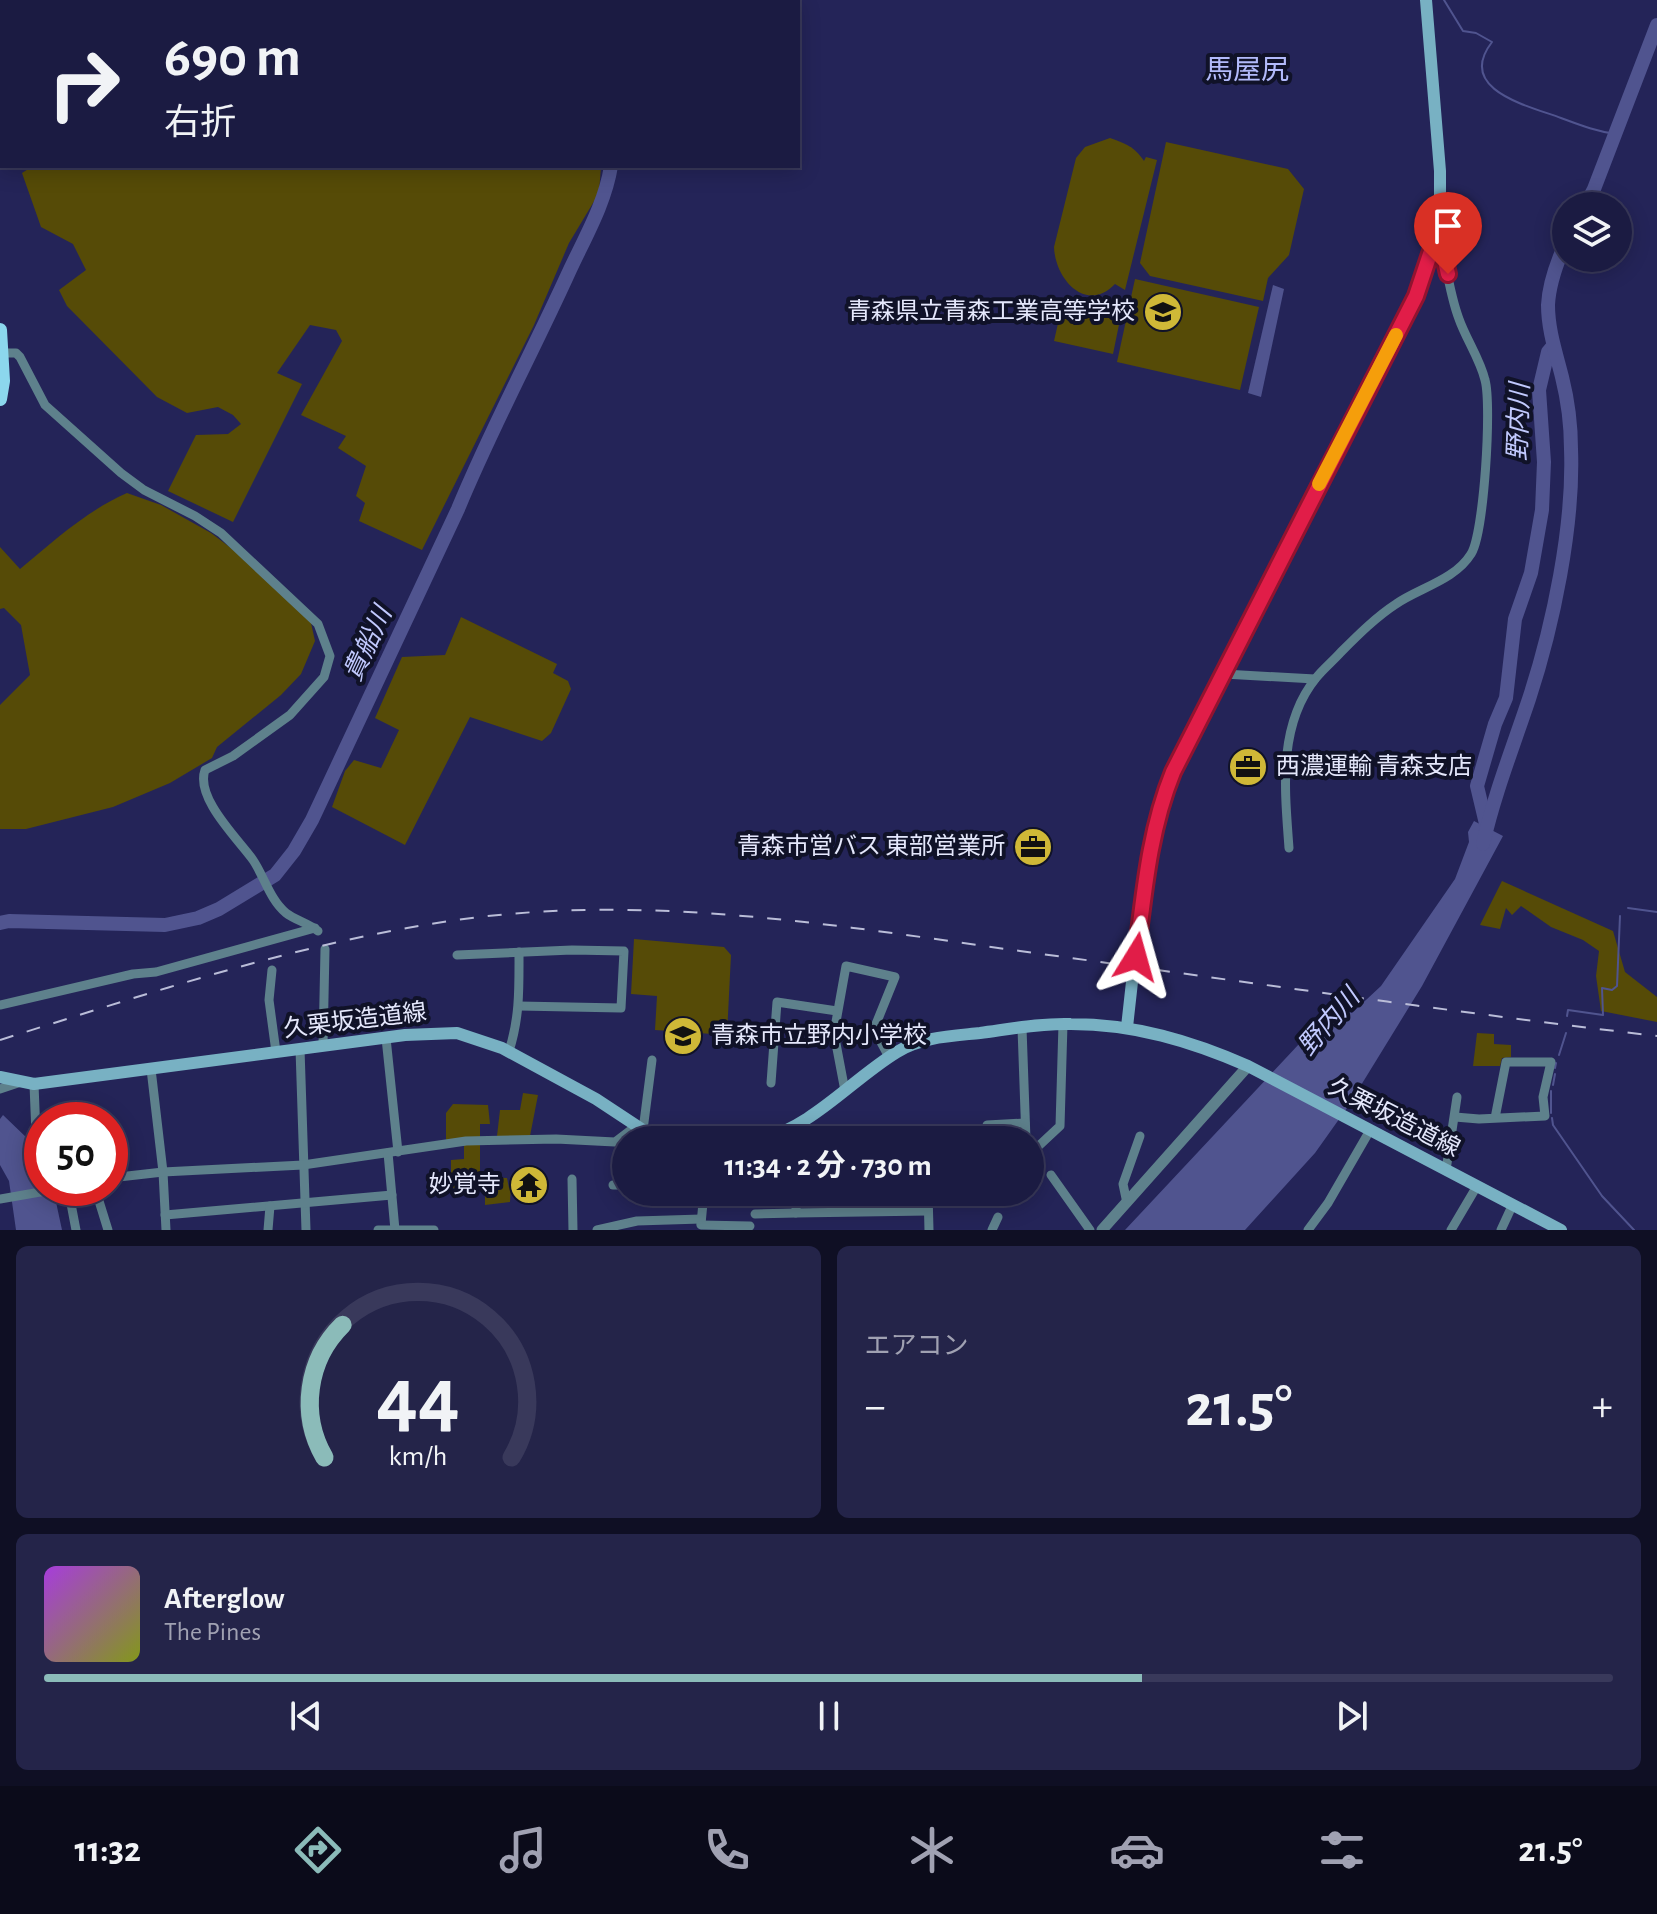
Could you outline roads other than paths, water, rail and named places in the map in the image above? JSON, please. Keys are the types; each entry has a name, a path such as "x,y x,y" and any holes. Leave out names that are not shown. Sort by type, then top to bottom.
{"main road":[{"path":"1136,957 1153,831 1173,772 1416,296 1438,230 1440,171 1426,0"},
{"path":"0,330 3,353 0,399"},
{"path":"1127,1027 1133,973"},
{"name":"久栗坂造道線","path":"792,1126 821,1109 889,1057 914,1044 941,1037 1063,1024 1127,1027 1210,1049 1253,1068 1369,1132 1561,1230"},
{"name":"久栗坂造道線","path":"0,1077 34,1084 431,1032 457,1033 509,1051 596,1099 636,1126"}],"street":[{"path":"1289,848 1285,774 1289,736 1315,679 1385,612 1437,582 1464,562 1472,553 1478,536 1487,436 1487,390 1485,377 1458,318 1438,230"},
{"path":"0,1005 133,974 156,972 317,929 284,912 254,861 223,823 210,801 202,775 205,770 244,749 290,715 324,677 330,656 318,624 221,533 144,490 121,473 45,405 20,357 16,353 3,353"},
{"path":"1224,674 1315,679"},
{"path":"323,1046 325,949"},
{"path":"457,955 624,951 621,1008 519,1006"},
{"path":"509,1051 517,1026 519,952"},
{"path":"845,1091 834,1044 846,966 895,977 874,1029 889,1057"},
{"path":"272,970 269,1000 276,1052"},
{"path":"771,1083 777,1002 837,1011"},
{"path":"1044,1141 1060,1126 1063,1024"},
{"path":"1022,1028 1025,1126"},
{"path":"386,1038 395,1230"},
{"path":"300,1049 306,1230"},
{"path":"639,1126 652,1060"},
{"path":"1455,1117 1495,1118 1545,1116 1543,1097 1551,1062 1506,1062 1495,1118"},
{"path":"1102,1230 1253,1068"},
{"path":"151,1069 166,1230"},
{"path":"0,1089 18,1083"},
{"path":"34,1084 35,1102"},
{"path":"1446,1170 1457,1097"},
{"path":"987,1125 1025,1123"},
{"path":"1308,1230 1328,1203 1369,1132"},
{"path":"1127,1203 1123,1184 1140,1136"},
{"path":"128,1176 303,1165 466,1141 556,1139 612,1142"},
{"path":"1051,1175 1090,1230"},
{"path":"572,1179 573,1230"},
{"path":"1451,1230 1477,1186"},
{"path":"4,1199 24,1195"},
{"path":"165,1215 392,1195"},
{"path":"1501,1230 1513,1204"},
{"path":"69,1206 76,1230"},
{"path":"101,1206 108,1230"},
{"path":"268,1230 270,1206"},
{"path":"796,1206 796,1213"},
{"path":"928,1206 929,1230"},
{"path":"755,1214 928,1211"},
{"path":"992,1230 998,1217"},
{"path":"597,1230 637,1221 750,1226"},
{"path":"378,1230 434,1230"}],"water":[{"path":"1273,285 1284,289 1261,397 1248,393"},
{"path":"1474,821 1503,836 1422,986 1347,1108 1315,1153 1245,1230 1125,1230 1329,1012 1337,1008 1352,1013 1381,986 1455,879"},
{"path":"3,1115 24,1135 24,1206 57,1206 62,1230 16,1230 9,1181 0,1165 0,1119"}],"waterway":[{"path":"1444,0 1463,31 1476,33 1492,42 1483,59 1483,72 1489,84 1501,94 1532,108 1616,134"},
{"name":"野内川","path":"1592,192 1657,25"},
{"name":"貴船川","path":"0,923 165,925 198,918 219,909 275,875 312,820 593,221 610,168"},
{"name":"野内川","path":"1483,844 1538,670 1554,608 1565,543 1571,479 1570,431 1566,395 1548,314 1554,272"},
{"name":"野内川","path":"1486,824 1477,786 1506,698 1515,619 1531,573 1542,510 1544,462 1539,390 1548,352 1553,346"},
{"path":"1628,908 1657,912"},
{"path":"1567,1016 1568,1010 1603,1015 1602,988 1612,990 1617,986 1620,916"},
{"path":"1559,1055 1566,1033"},
{"path":"1555,1068 1556,1063"},
{"path":"1553,1085 1555,1074"},
{"path":"1551,1091 1551,1113"},
{"path":"1552,1118 1553,1125 1602,1196 1634,1230"}],"railway":[{"path":"0,1040 226,971 341,941 457,920 598,910 739,916 880,931 1657,1036"}],"place":[{"name":"青森県立青森工業高等学校","path":"1163,312"},
{"name":"西濃運輸 青森支店","path":"1248,767"},
{"name":"青森市営バス 東部営業所","path":"1033,847"},
{"name":"青森市立野内小学校","path":"683,1036"},
{"name":"妙覚寺","path":"529,1185"}],"district":[{"name":"馬屋尻","path":"1247,71"}]}
